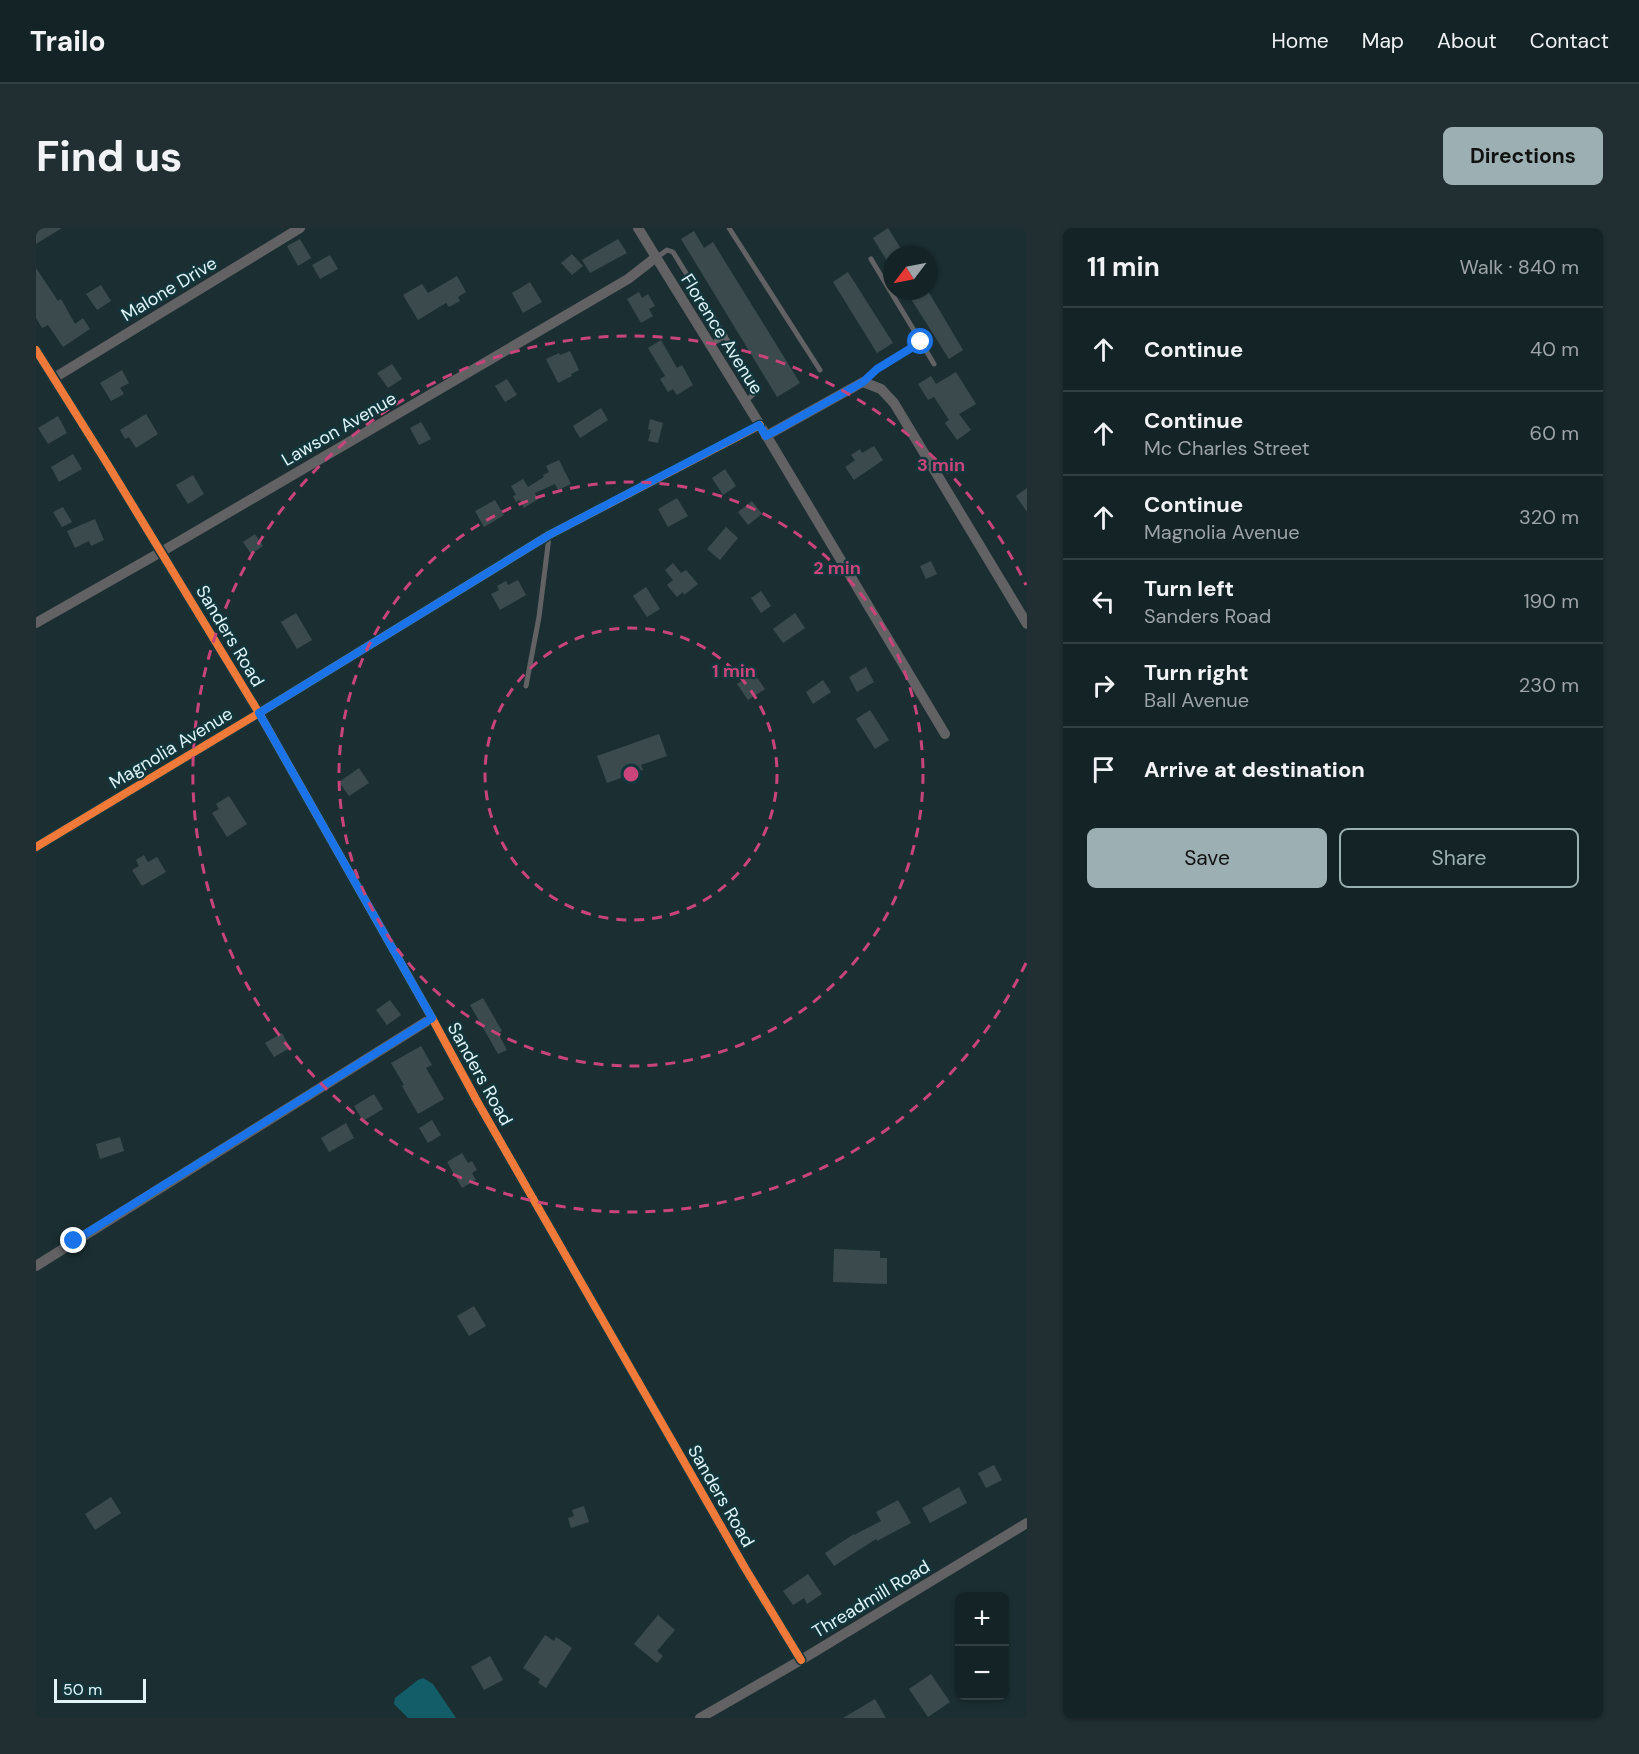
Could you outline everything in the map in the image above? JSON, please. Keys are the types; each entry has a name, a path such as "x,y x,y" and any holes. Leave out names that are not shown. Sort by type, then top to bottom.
{"street":[{"name":"Malone Drive","path":"54,378 300,228"},
{"name":"Florence Avenue","path":"638,228 945,734"},
{"name":"Lawson Avenue","path":"36,623 628,279 655,258"},
{"name":"Sanders Road","path":"36,350 259,713 477,1101 745,1568 801,1660"},
{"path":"766,436 863,382 881,388 894,403 1027,624"},
{"name":"Magnolia Avenue","path":"36,847 549,535 759,425"},
{"path":"36,1266 432,1018"},
{"name":"Threadmill Road","path":"700,1718 801,1660 1027,1523"}],"lane":[{"path":"729,228 820,370"},
{"path":"655,258 667,250 674,252 758,390 745,402"},
{"path":"871,259 934,364"},
{"path":"674,287 689,278"},
{"path":"710,345 725,336"},
{"path":"863,382 877,369 921,342"},
{"path":"526,686 549,535"}],"water":[{"path":"423,1678 433,1684 456,1718 408,1718 394,1704 395,1698"}],"building":[{"path":"36,228 62,228 36,244"},
{"path":"888,228 899,246 883,246 883,254 873,238"},
{"path":"694,231 704,248 713,242 800,383 777,397 681,239"},
{"path":"300,239 311,258 298,266 287,246"},
{"path":"618,239 627,253 590,273 582,260"},
{"path":"572,254 583,266 572,275 561,263"},
{"path":"330,255 338,269 320,279 312,265"},
{"path":"36,268 58,301 61,299 75,324 83,318 90,329 63,347 48,325 42,328 36,318"},
{"path":"848,272 893,343 877,353 833,282"},
{"path":"457,276 466,292 458,297 460,301 449,307 446,303 418,320 403,295 422,284 428,293"},
{"path":"530,282 542,302 523,313 512,293"},
{"path":"101,285 111,301 97,310 86,294"},
{"path":"639,292 642,298 648,294 655,306 649,309 653,316 641,323 627,299"},
{"path":"912,300 933,300 963,350 949,359"},
{"path":"661,340 677,368 682,365 693,385 677,395 673,389 668,392 660,379 665,376 648,348"},
{"path":"570,351 579,370 558,383 546,359"},
{"path":"392,364 402,379 388,388 377,373"},
{"path":"122,370 129,383 120,388 124,394 111,401 100,383"},
{"path":"956,372 976,404 959,414 971,430 957,440 945,423 949,420 934,397 928,400 918,384 931,376 936,384"},
{"path":"507,379 517,395 505,402 495,386"},
{"path":"601,408 608,420 580,438 573,426"},
{"path":"146,414 158,434 136,448 129,437 125,439 120,430"},
{"path":"58,416 67,433 48,444 38,428"},
{"path":"650,419 663,423 658,443 648,441 651,430 648,429"},
{"path":"421,422 431,439 419,445 410,428"},
{"path":"874,446 883,460 854,480 845,467 855,460 851,455 860,449 862,453"},
{"path":"73,454 82,469 59,482 51,467"},
{"path":"559,460 571,484 558,490 555,484 535,493 538,499 524,508 520,500 516,502 513,496 516,495 511,486 523,479 528,487 549,472 546,466"},
{"path":"725,469 736,486 723,495 712,478"},
{"path":"193,475 204,494 188,504 176,485"},
{"path":"1027,488 1027,512 1016,496"},
{"path":"677,498 688,516 668,527 658,509"},
{"path":"495,500 504,515 484,527 475,511"},
{"path":"752,501 762,514 748,525 738,512"},
{"path":"63,507 72,522 62,527 53,512"},
{"path":"95,519 104,540 91,546 89,541 75,548 67,531"},
{"path":"726,527 738,538 720,560 707,549"},
{"path":"255,534 263,546 251,554 243,542"},
{"path":"931,561 937,574 926,579 920,566"},
{"path":"673,563 681,573 686,570 698,584 684,595 683,592 677,597 667,585 673,580 665,570"},
{"path":"518,580 526,595 500,610 491,594 499,590 497,586 506,581 508,585"},
{"path":"646,587 660,609 647,617 633,596"},
{"path":"761,591 771,606 761,613 751,598"},
{"path":"296,613 312,640 297,649 281,622"},
{"path":"795,613 805,628 783,643 773,629"},
{"path":"866,667 874,682 857,692 849,677"},
{"path":"754,673 765,689 748,700 737,684"},
{"path":"823,680 831,692 813,704 806,692"},
{"path":"870,710 889,740 875,749 856,719"},
{"path":"659,734 667,756 641,765 643,770 607,783 597,756"},
{"path":"359,768 369,783 349,796 339,782"},
{"path":"229,796 247,824 227,837 212,813 219,809 216,804"},
{"path":"144,855 148,862 157,857 166,872 142,886 132,870 139,866 136,860"},
{"path":"483,998 502,1031 498,1033 507,1050 498,1054 470,1005"},
{"path":"390,1000 401,1015 387,1025 376,1010"},
{"path":"282,1033 290,1048 274,1057 265,1043"},
{"path":"421,1046 432,1065 426,1068 444,1099 418,1114 391,1063"},
{"path":"374,1094 383,1109 363,1121 354,1106"},
{"path":"432,1120 441,1135 428,1143 419,1128"},
{"path":"346,1123 354,1138 329,1152 321,1138"},
{"path":"120,1137 124,1151 100,1159 96,1144"},
{"path":"462,1153 468,1163 472,1161 477,1170 472,1173 476,1180 462,1188 447,1162"},
{"path":"834,1249 880,1251 880,1258 887,1258 887,1284 833,1282"},
{"path":"474,1306 486,1326 469,1336 457,1316"},
{"path":"994,1465 1002,1480 986,1488 978,1473"},
{"path":"959,1487 967,1503 930,1523 922,1508"},
{"path":"111,1497 121,1513 95,1530 85,1514"},
{"path":"898,1500 911,1523 877,1541 876,1539 834,1566 825,1553 854,1534 881,1521 876,1512"},
{"path":"584,1506 589,1522 571,1528 568,1518 574,1516 572,1510"},
{"path":"808,1574 822,1594 807,1604 804,1598 793,1605 783,1591"},
{"path":"658,1615 675,1630 657,1651 663,1656 657,1663 634,1644"},
{"path":"545,1635 554,1641 556,1637 572,1648 546,1688 538,1683 540,1679 523,1668"},
{"path":"490,1656 503,1680 484,1690 471,1667"},
{"path":"931,1674 950,1702 928,1717 909,1689"},
{"path":"875,1699 886,1718 843,1718"}],"cycle path":[{"path":"36,350 259,713 477,1101 745,1568 801,1660"},
{"path":"36,847 549,535 760,425"}],"route":[{"path":"74,1241 432,1018 259,713 549,535 759,425 766,436 863,382 877,369 921,342"}]}
